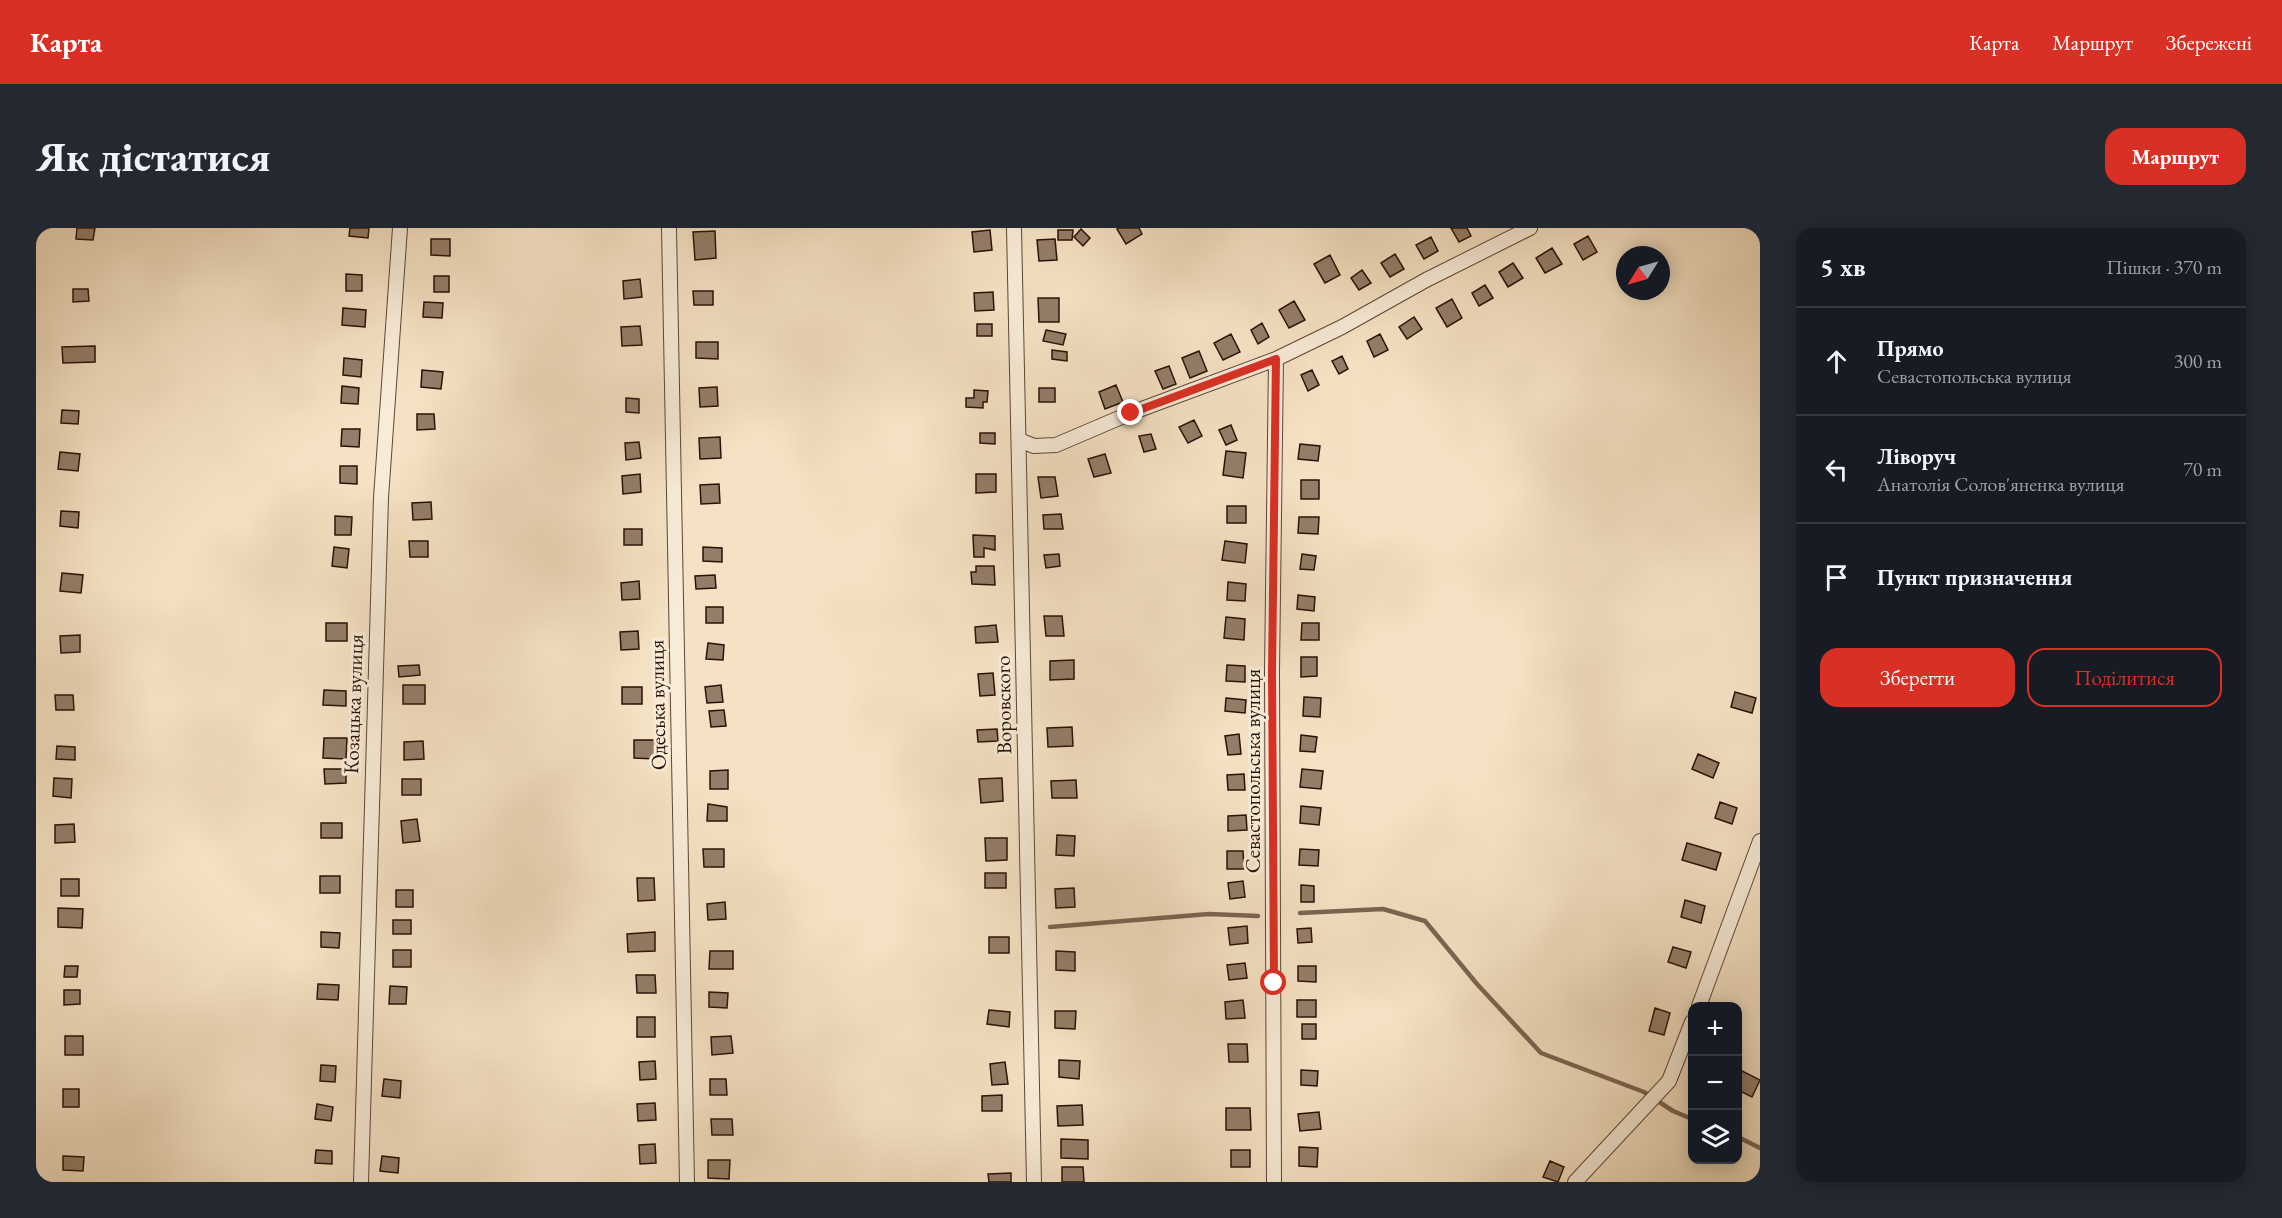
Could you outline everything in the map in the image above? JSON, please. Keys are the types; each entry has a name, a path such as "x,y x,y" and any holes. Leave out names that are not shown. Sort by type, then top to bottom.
{"street":[{"name":"Козацька вулиця","path":"361,1182 381,498 400,228"},
{"name":"Одеська вулиця","path":"669,228 687,1182"},
{"name":"Воровского","path":"1014,228 1034,1182"},
{"path":"1019,440 1034,446 1056,445 1131,413 1276,359 1342,327 1426,280 1530,228"},
{"name":"Севастопольська вулиця","path":"1274,1182 1272,671 1276,359"},
{"path":"1700,1002 1760,841"},
{"path":"1575,1182 1669,1081 1688,1032"}],"building":[{"path":"77,228 95,228 93,240 76,239"},
{"path":"350,228 369,228 368,238 349,236"},
{"path":"1118,228 1139,228 1142,234 1126,244"},
{"path":"1451,228 1467,228 1471,236 1459,242"},
{"path":"1081,229 1090,238 1083,246 1074,237"},
{"path":"990,230 992,250 974,252 972,232"},
{"path":"1058,230 1073,230 1072,240 1058,240"},
{"path":"715,231 716,258 695,260 693,232"},
{"path":"1588,236 1597,252 1583,260 1574,244"},
{"path":"1431,237 1438,251 1424,259 1416,245"},
{"path":"431,239 450,239 450,256 431,255"},
{"path":"1055,239 1057,260 1039,261 1037,240"},
{"path":"1552,248 1562,264 1545,273 1536,258"},
{"path":"1395,254 1404,269 1390,277 1381,263"},
{"path":"1330,255 1340,275 1325,283 1314,264"},
{"path":"1513,263 1523,278 1508,287 1499,272"},
{"path":"1362,270 1371,283 1359,290 1351,278"},
{"path":"346,274 362,275 362,291 346,291"},
{"path":"434,276 449,276 449,292 434,292"},
{"path":"640,279 642,297 624,299 623,281"},
{"path":"1485,285 1493,298 1479,306 1472,293"},
{"path":"73,289 88,289 89,301 73,302"},
{"path":"693,291 713,291 713,305 694,305"},
{"path":"993,292 994,310 975,311 974,293"},
{"path":"1038,298 1059,298 1059,322 1039,322"},
{"path":"1452,299 1462,318 1447,327 1436,308"},
{"path":"1294,301 1305,320 1289,328 1279,310"},
{"path":"424,302 443,303 442,318 423,317"},
{"path":"343,308 366,310 365,327 342,325"},
{"path":"1414,317 1422,329 1407,339 1399,327"},
{"path":"1262,323 1269,337 1258,344 1251,330"},
{"path":"977,324 992,324 992,336 977,336"},
{"path":"640,326 642,345 622,346 621,327"},
{"path":"1046,330 1066,334 1063,345 1043,341"},
{"path":"1231,334 1240,352 1223,360 1214,343"},
{"path":"1380,334 1388,350 1374,357 1367,341"},
{"path":"696,342 718,342 718,359 696,358"},
{"path":"95,346 95,362 63,363 62,347"},
{"path":"1052,350 1067,352 1067,361 1052,359"},
{"path":"1199,351 1207,371 1190,378 1182,358"},
{"path":"1342,356 1348,369 1339,374 1332,361"},
{"path":"344,358 362,360 361,377 343,375"},
{"path":"1169,366 1176,384 1163,389 1155,371"},
{"path":"422,370 443,372 441,389 421,387"},
{"path":"1312,370 1319,385 1308,391 1301,375"},
{"path":"1116,385 1123,402 1105,409 1099,392"},
{"path":"342,386 359,388 358,404 341,403"},
{"path":"717,387 718,406 700,407 699,388"},
{"path":"1039,388 1055,388 1055,402 1039,402"},
{"path":"974,390 988,391 987,402 983,402 983,408 966,407 966,398 974,398"},
{"path":"626,398 639,399 639,413 626,412"},
{"path":"62,410 79,411 78,424 61,423"},
{"path":"417,414 434,414 435,429 417,430"},
{"path":"1194,420 1202,436 1188,443 1179,427"},
{"path":"1231,425 1237,440 1226,445 1219,430"},
{"path":"342,429 360,429 359,447 341,446"},
{"path":"980,433 995,433 995,444 980,443"},
{"path":"1151,434 1156,449 1144,452 1139,436"},
{"path":"720,437 721,458 700,459 699,438"},
{"path":"639,442 641,458 626,460 625,443"},
{"path":"1300,444 1320,446 1318,461 1298,459"},
{"path":"1226,451 1246,453 1243,478 1223,475"},
{"path":"60,452 80,454 78,471 58,469"},
{"path":"1105,454 1111,473 1094,477 1088,459"},
{"path":"340,466 357,466 357,484 340,483"},
{"path":"640,474 641,492 623,494 622,476"},
{"path":"976,474 996,474 996,492 976,493"},
{"path":"1038,477 1055,477 1058,496 1041,498"},
{"path":"1301,480 1319,480 1319,499 1301,499"},
{"path":"719,484 720,503 701,504 700,485"},
{"path":"431,502 432,519 413,520 412,503"},
{"path":"1227,506 1246,506 1246,523 1227,523"},
{"path":"61,511 79,512 78,528 60,526"},
{"path":"1061,514 1063,529 1044,529 1043,515"},
{"path":"335,516 352,517 351,535 335,535"},
{"path":"1299,517 1319,517 1318,534 1298,533"},
{"path":"624,529 642,529 642,545 624,545"},
{"path":"973,535 995,536 995,550 984,548 984,557 974,557"},
{"path":"409,541 428,541 428,557 410,557"},
{"path":"1225,541 1247,544 1245,563 1222,560"},
{"path":"334,547 349,549 347,568 332,566"},
{"path":"703,547 722,548 722,562 703,561"},
{"path":"1059,554 1060,566 1046,568 1044,555"},
{"path":"1302,554 1316,556 1314,570 1300,569"},
{"path":"976,566 994,566 995,585 972,584 971,572 976,572"},
{"path":"62,573 83,575 81,593 60,591"},
{"path":"715,575 716,588 696,589 695,576"},
{"path":"639,581 640,599 622,600 621,583"},
{"path":"1228,582 1246,584 1245,601 1227,600"},
{"path":"1298,595 1315,597 1314,611 1297,609"},
{"path":"706,607 723,607 723,623 706,623"},
{"path":"1044,616 1062,616 1064,636 1046,636"},
{"path":"1226,617 1245,619 1244,640 1224,638"},
{"path":"326,623 347,623 347,641 326,641"},
{"path":"1302,623 1319,623 1319,640 1301,640"},
{"path":"996,625 998,642 976,643 975,627"},
{"path":"638,631 639,649 621,650 620,632"},
{"path":"80,635 80,652 61,653 60,636"},
{"path":"708,643 724,645 723,660 706,659"},
{"path":"1301,657 1317,657 1317,676 1301,677"},
{"path":"1074,660 1074,679 1050,680 1050,661"},
{"path":"419,665 420,675 399,677 398,666"},
{"path":"1227,665 1245,666 1245,682 1226,681"},
{"path":"993,673 995,695 980,696 978,674"},
{"path":"403,685 425,685 425,704 403,704"},
{"path":"721,685 723,702 707,703 705,687"},
{"path":"622,687 642,687 642,704 622,704"},
{"path":"324,690 346,691 346,706 323,705"},
{"path":"1735,692 1756,698 1752,713 1731,707"},
{"path":"55,695 73,695 74,710 56,710"},
{"path":"1304,697 1321,698 1320,717 1303,716"},
{"path":"1226,698 1246,700 1245,713 1225,711"},
{"path":"724,710 726,726 711,727 709,711"},
{"path":"1072,727 1073,746 1048,747 1047,728"},
{"path":"997,729 998,741 978,742 977,730"},
{"path":"1239,734 1241,754 1228,755 1225,736"},
{"path":"1301,735 1317,737 1315,752 1300,751"},
{"path":"324,738 347,738 346,759 323,758"},
{"path":"634,740 655,740 655,759 634,758"},
{"path":"423,741 424,759 404,760 404,742"},
{"path":"57,746 75,747 75,760 56,759"},
{"path":"1698,754 1719,763 1713,778 1692,769"},
{"path":"324,769 346,769 346,783 325,784"},
{"path":"1302,769 1323,771 1321,789 1300,787"},
{"path":"728,770 728,789 710,789 710,771"},
{"path":"1244,774 1245,790 1228,790 1227,775"},
{"path":"54,778 72,779 71,798 53,796"},
{"path":"1002,778 1003,801 981,803 979,779"},
{"path":"402,779 421,779 421,795 402,795"},
{"path":"1076,780 1077,798 1052,798 1051,781"},
{"path":"1720,802 1737,808 1732,824 1715,818"},
{"path":"708,804 727,807 727,821 707,821"},
{"path":"1301,806 1321,808 1319,825 1300,823"},
{"path":"1246,815 1247,830 1228,831 1228,816"},
{"path":"417,819 420,841 403,843 401,821"},
{"path":"321,823 342,823 342,838 321,838"},
{"path":"74,824 75,842 55,843 55,825"},
{"path":"1057,835 1075,836 1074,856 1056,855"},
{"path":"985,838 1007,838 1007,860 986,861"},
{"path":"1687,843 1721,853 1716,870 1682,860"},
{"path":"703,849 724,849 724,867 704,867"},
{"path":"1300,849 1319,850 1318,866 1299,865"},
{"path":"1227,851 1243,851 1244,869 1227,869"},
{"path":"985,873 1006,873 1006,888 985,888"},
{"path":"320,876 340,876 340,893 320,893"},
{"path":"637,878 654,878 655,900 638,901"},
{"path":"61,879 79,879 79,896 61,896"},
{"path":"1243,881 1245,897 1230,899 1228,883"},
{"path":"1301,885 1314,886 1314,902 1301,902"},
{"path":"1074,888 1075,907 1056,908 1055,889"},
{"path":"396,890 413,890 413,907 396,907"},
{"path":"1685,900 1705,906 1701,923 1681,917"},
{"path":"725,902 726,919 708,920 707,904"},
{"path":"58,908 83,909 82,928 58,927"},
{"path":"393,920 411,920 411,934 393,934"},
{"path":"1247,926 1248,943 1230,945 1228,928"},
{"path":"1311,928 1312,942 1298,943 1297,929"},
{"path":"321,932 340,933 339,948 321,947"},
{"path":"655,932 655,951 628,952 627,934"},
{"path":"989,937 1009,937 1009,953 989,953"},
{"path":"1673,947 1691,952 1686,968 1668,962"},
{"path":"393,950 411,950 411,967 393,967"},
{"path":"710,951 733,951 733,969 709,969"},
{"path":"1056,951 1075,952 1075,971 1056,970"},
{"path":"1245,963 1247,978 1229,980 1227,965"},
{"path":"65,966 78,966 77,977 64,977"},
{"path":"1298,966 1316,966 1316,982 1298,981"},
{"path":"636,975 655,975 656,993 637,993"},
{"path":"318,984 339,985 338,1000 317,999"},
{"path":"390,986 407,987 406,1004 389,1004"},
{"path":"64,990 80,990 80,1004 64,1005"},
{"path":"709,992 728,993 727,1008 709,1007"},
{"path":"1243,1000 1245,1018 1226,1019 1225,1002"},
{"path":"1297,1000 1316,1000 1316,1017 1297,1017"},
{"path":"1655,1008 1670,1013 1664,1035 1649,1031"},
{"path":"989,1010 1010,1012 1009,1027 987,1024"},
{"path":"1055,1011 1076,1011 1075,1029 1055,1028"},
{"path":"637,1017 655,1017 655,1037 637,1037"},
{"path":"1302,1024 1316,1024 1316,1039 1302,1039"},
{"path":"65,1036 83,1036 83,1055 65,1055"},
{"path":"731,1036 733,1053 712,1055 711,1037"},
{"path":"1228,1044 1247,1044 1248,1062 1229,1062"},
{"path":"1059,1060 1080,1061 1079,1079 1059,1077"},
{"path":"655,1061 656,1079 640,1080 639,1062"},
{"path":"1005,1062 1008,1084 992,1085 990,1064"},
{"path":"321,1065 336,1066 335,1082 320,1081"},
{"path":"1301,1070 1318,1071 1317,1086 1301,1085"},
{"path":"1742,1071 1760,1080 1752,1097 1742,1092"},
{"path":"384,1079 401,1081 400,1098 382,1096"},
{"path":"710,1079 726,1079 727,1095 710,1095"},
{"path":"63,1089 79,1089 79,1107 63,1107"},
{"path":"1002,1095 1002,1111 982,1111 982,1096"},
{"path":"655,1103 656,1120 638,1121 637,1104"},
{"path":"317,1104 333,1107 331,1121 315,1119"},
{"path":"1082,1105 1083,1125 1058,1126 1057,1106"},
{"path":"1226,1108 1250,1108 1251,1130 1226,1130"},
{"path":"1319,1112 1321,1129 1300,1131 1298,1114"},
{"path":"711,1119 732,1119 733,1135 712,1135"},
{"path":"1061,1139 1088,1140 1088,1159 1061,1158"},
{"path":"655,1144 656,1163 640,1164 639,1145"},
{"path":"1299,1147 1318,1148 1317,1167 1299,1166"},
{"path":"316,1150 332,1151 332,1164 315,1163"},
{"path":"1231,1150 1250,1150 1250,1167 1231,1167"},
{"path":"63,1156 84,1157 83,1171 63,1170"},
{"path":"382,1156 399,1158 398,1173 380,1171"},
{"path":"708,1160 730,1160 729,1179 708,1178"},
{"path":"1550,1161 1564,1167 1558,1182 1543,1177"},
{"path":"1062,1167 1083,1167 1084,1182 1062,1182"},
{"path":"1011,1173 1011,1182 989,1182 988,1174"}],"waterway":[{"path":"1300,913 1383,909 1425,921 1477,984 1541,1053 1644,1092 1673,1111 1688,1117"},
{"path":"1050,927 1209,914 1258,916"},
{"path":"1742,1139 1760,1148"}],"route":[{"path":"1131,413 1276,359 1272,671 1274,983"}]}
